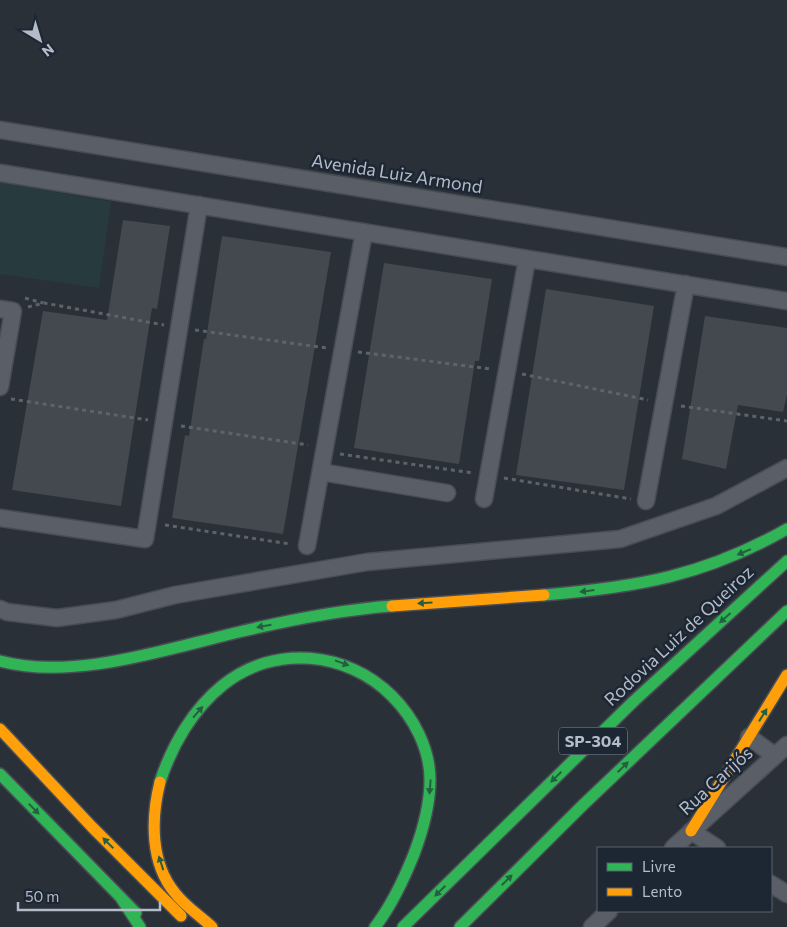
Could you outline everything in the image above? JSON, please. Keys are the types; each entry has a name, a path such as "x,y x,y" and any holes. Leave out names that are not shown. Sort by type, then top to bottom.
{"main road":[{"path":"0,661 10,664 50,666 99,663 176,648 234,631 344,611 582,592 648,582 716,564 756,547 787,529"},
{"name":"Rodovia Luiz de Queiroz","path":"403,927 635,700 787,561"},
{"name":"SP-304","path":"460,927 584,804 787,611"},
{"path":"212,927 171,888 160,861 155,838 154,807 162,777 173,749 189,722 210,698 236,676 260,664 284,659 309,657 335,660 363,671 388,691 409,716 424,748 430,779 428,811 419,840 402,881 375,927"},
{"path":"691,831 787,675"},
{"path":"0,729 92,827 192,927"},
{"path":"0,774 150,927"},
{"path":"121,898 132,919 140,927"}],"street":[{"name":"Avenida Luiz Armond","path":"0,130 787,258"},
{"path":"0,173 787,301"},
{"path":"0,518 144,539 199,205"},
{"path":"307,546 364,232"},
{"path":"484,499 527,259"},
{"path":"646,501 686,284"},
{"path":"5,393 6,310"},
{"path":"0,609 7,612 57,618 116,610 175,595 367,562 620,539 716,506 787,468"},
{"path":"321,472 447,493"},
{"path":"749,737 781,750"},
{"name":"Rua Carijós","path":"674,847 781,750"},
{"path":"691,831 715,847"},
{"path":"772,885 787,894"},
{"path":"592,927 607,912"}],"path":[{"path":"6,310 44,303 180,328 507,371 664,403 787,421"},
{"path":"5,393 164,423 325,447 344,456 489,475 646,501"},
{"path":"147,522 307,546"}],"green space":[{"path":"0,182 111,202 99,288 0,274"}],"building":[{"path":"123,220 170,226 157,309 152,308 121,506 12,490 43,311 107,320"},
{"path":"222,236 331,252 283,534 172,518 185,435 189,436"},
{"path":"384,263 492,279 479,361 475,361 459,464 354,448"},
{"path":"546,289 654,306 624,490 516,475"},
{"path":"705,316 787,328 787,395 783,412 738,405 726,469 682,459"}],"traffic: fast":[{"path":"544,595 610,588 670,577 727,558 787,529"},
{"path":"403,927 635,700 787,561"},
{"path":"0,661 28,666 88,665 151,654 296,620 353,610 392,606"},
{"path":"460,927 584,804 787,611"},
{"path":"160,782 177,741 193,716 223,685 243,672 265,663 287,659 310,658 332,662 354,670 374,681 392,696 414,724 424,746 430,780 429,799 414,854 397,892 375,927"},
{"path":"0,774 136,913"},
{"path":"121,898 140,927"}],"traffic: slow":[{"path":"392,606 544,595"},
{"path":"691,831 787,675"},
{"path":"0,729 92,827 181,916"},
{"path":"160,782 154,825 157,854 161,868 167,881 179,898 212,927"}]}
